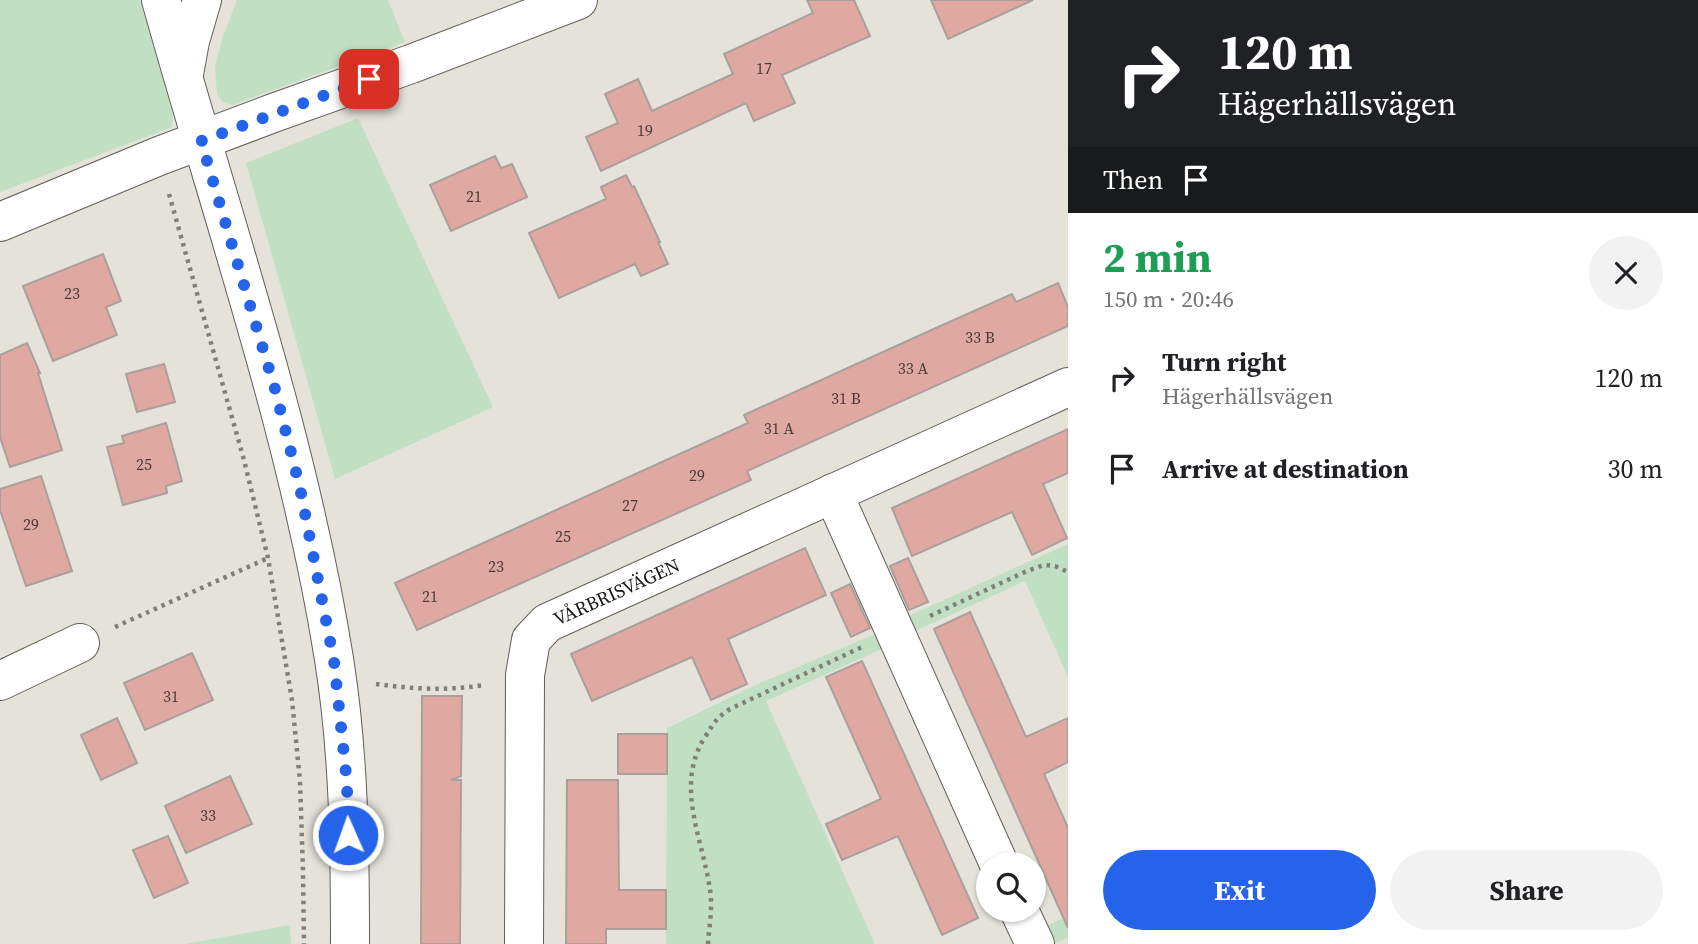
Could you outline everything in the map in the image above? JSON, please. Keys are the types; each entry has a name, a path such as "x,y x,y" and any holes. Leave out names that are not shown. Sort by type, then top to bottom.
{"street":[{"path":"161,0 275,389 300,488 332,648 341,720 347,783 350,944"},
{"path":"183,79 202,0"},
{"path":"0,222 159,156 578,0"},
{"name":"VÅRBRISVÄGEN","path":"524,944 525,675 531,640 547,623 1068,387"},
{"path":"833,493 994,852"},
{"path":"0,681 80,643"},
{"path":"1025,922 1035,944"}],"path":[{"path":"159,156 244,460 268,558 292,701 298,768 304,944"},
{"path":"80,643 268,558"},
{"path":"708,944 711,891 692,805 691,784 699,746 717,718 730,709 1027,571 1044,565 1055,566 1068,572"},
{"path":"369,683 414,689 459,689 525,675"}],"green space":[{"path":"0,0 140,0 173,114 172,127 0,192"},
{"path":"237,0 388,0 405,42 232,105 222,101 217,94 215,67"},
{"path":"358,118 493,407 335,479 246,163"},
{"path":"1068,544 1068,677 1025,581 911,633 904,618"},
{"path":"877,633 884,648 766,701 875,944 666,944 667,728 758,684"},
{"path":"1068,916 1068,938 1052,944 1044,927"},
{"path":"290,925 291,944 185,944"}],"building":[{"path":"807,0 854,0 870,36 782,75 795,103 754,121 746,103 601,171 586,137 618,123 605,94 638,79 652,111 733,74 724,54 813,13"},
{"path":"931,0 1033,0 948,39"},
{"path":"495,156 501,168 512,164 527,197 451,231 430,185"},
{"path":"626,175 632,187 634,186 668,264 641,276 635,264 559,298 529,233 606,199 601,187"},
{"path":"103,254 121,301 106,307 117,335 53,361 23,286"},
{"path":"1058,283 1068,307 1068,326 747,471 751,480 417,630 395,583 748,423 744,415 927,332 1012,294 1016,302"},
{"path":"27,343 40,373 62,450 10,467 0,437 0,355"},
{"path":"164,364 175,402 137,412 126,374"},
{"path":"166,423 182,481 166,486 167,493 123,505 107,447 124,443 122,436"},
{"path":"1068,429 1068,473 1043,484 1067,538 1032,555 1012,512 912,556 892,508"},
{"path":"41,476 72,571 26,586 0,510 0,489"},
{"path":"805,548 826,595 728,639 747,684 711,700 692,657 592,701 571,654"},
{"path":"908,558 928,602 909,610 890,566"},
{"path":"850,584 870,628 851,637 831,593"},
{"path":"970,612 1026,737 1068,718 1068,762 1044,774 1068,828 1068,928 1046,879 1046,852 1034,852 934,629"},
{"path":"192,653 213,700 145,730 124,683"},
{"path":"862,661 976,914 976,919 942,935 898,836 842,860 826,824 881,799 826,677"},
{"path":"422,696 462,696 461,776 451,780 461,780 460,944 421,944"},
{"path":"117,718 137,763 101,780 81,735"},
{"path":"618,734 667,734 667,774 618,774"},
{"path":"230,776 252,824 186,853 165,806"},
{"path":"567,780 618,780 619,890 666,890 666,929 606,929 606,944 566,944"},
{"path":"168,836 188,883 154,898 133,850"}],"route":[{"path":"348,835 347,783 334,661 300,488 275,389 201,141 369,79"}]}
